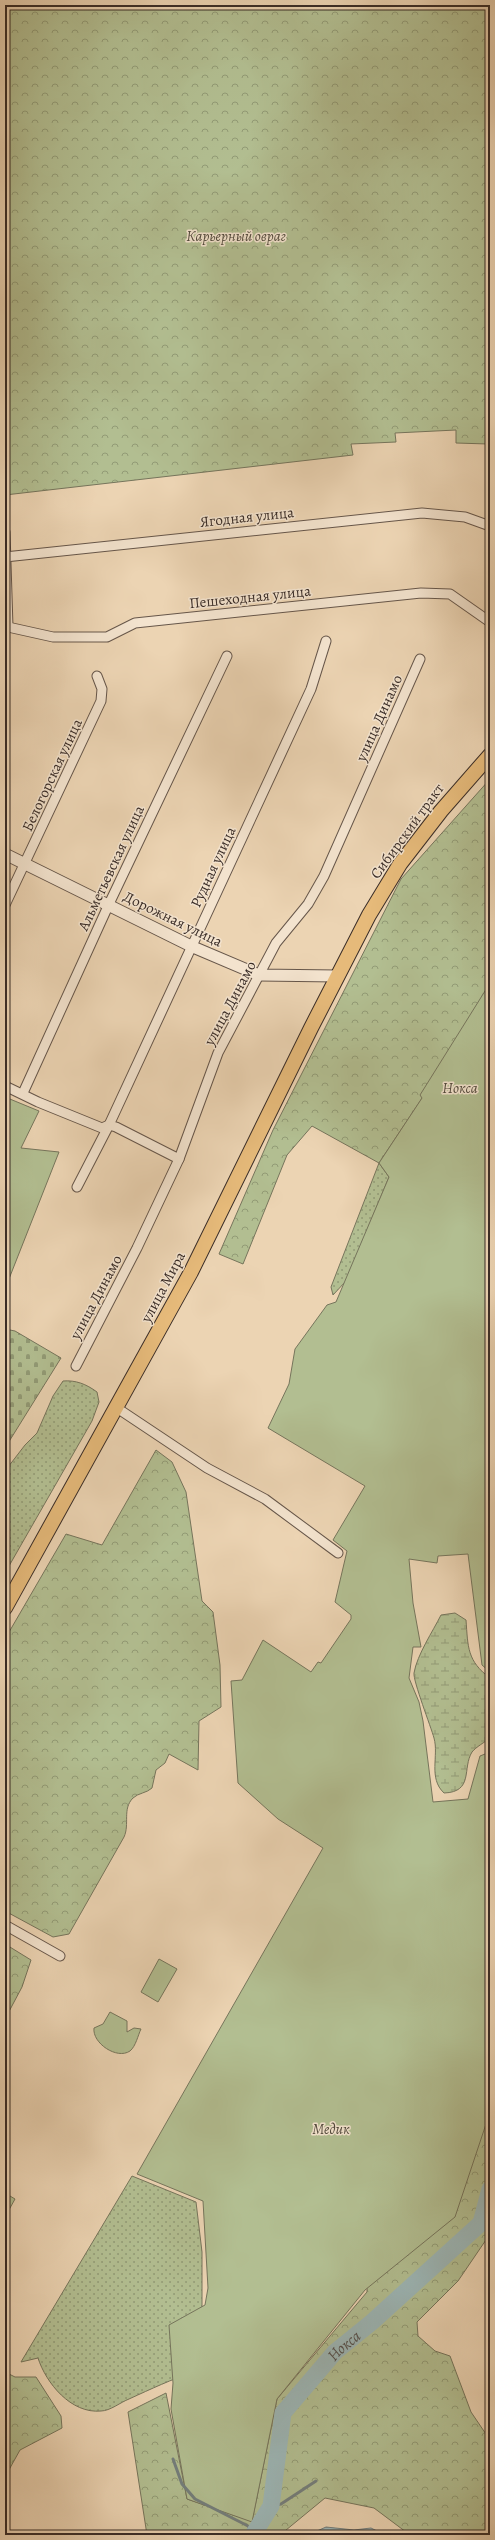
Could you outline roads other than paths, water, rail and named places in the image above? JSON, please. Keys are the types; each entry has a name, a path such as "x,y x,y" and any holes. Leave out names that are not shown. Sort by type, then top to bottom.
{"main road":[{"name":"Сибирский тракт","path":"337,976 400,864 441,810 490,756"},
{"name":"улица Мира","path":"5,1608 11,1589 117,1408 191,1272 337,976"}],"street":[{"name":"Ягодная улица","path":"5,557 422,513 465,517 490,526"},
{"path":"5,532 7,628"},
{"name":"Пешеходная улица","path":"7,628 53,637 107,637 135,622 421,593 450,594 490,622"},
{"name":"Рудная улица","path":"77,1187 109,1125 193,947 195,938 311,689 326,641"},
{"name":"Альметьевская улица","path":"23,1093 109,904 227,656"},
{"name":"улица Динамо","path":"76,1366 137,1248 179,1159 218,1053 276,943 308,904 324,876 420,659"},
{"name":"Белогорская улица","path":"5,905 101,701 102,690 97,676"},
{"name":"Дорожная улица","path":"5,854 109,904 193,947 259,975 337,976"},
{"path":"5,1086 23,1093 38,1102 102,1128 109,1125 179,1159"},
{"path":"117,1408 207,1468 265,1499 338,1553"},
{"path":"5,1925 60,1956"}],"water":[{"path":"326,2527 354,2530 371,2528 385,2535 308,2535"}],"waterway":[{"name":"Нокса","path":"253,2535 271,2506 283,2413 335,2352 372,2322 481,2223 490,2189"},
{"path":"173,2459 182,2484 195,2499 248,2526 253,2534"},
{"path":"271,2506 281,2504 316,2481"}],"park label":[{"name":"Карьерный овраг","path":"236,236"},
{"name":"Медик","path":"331,2129"}]}
